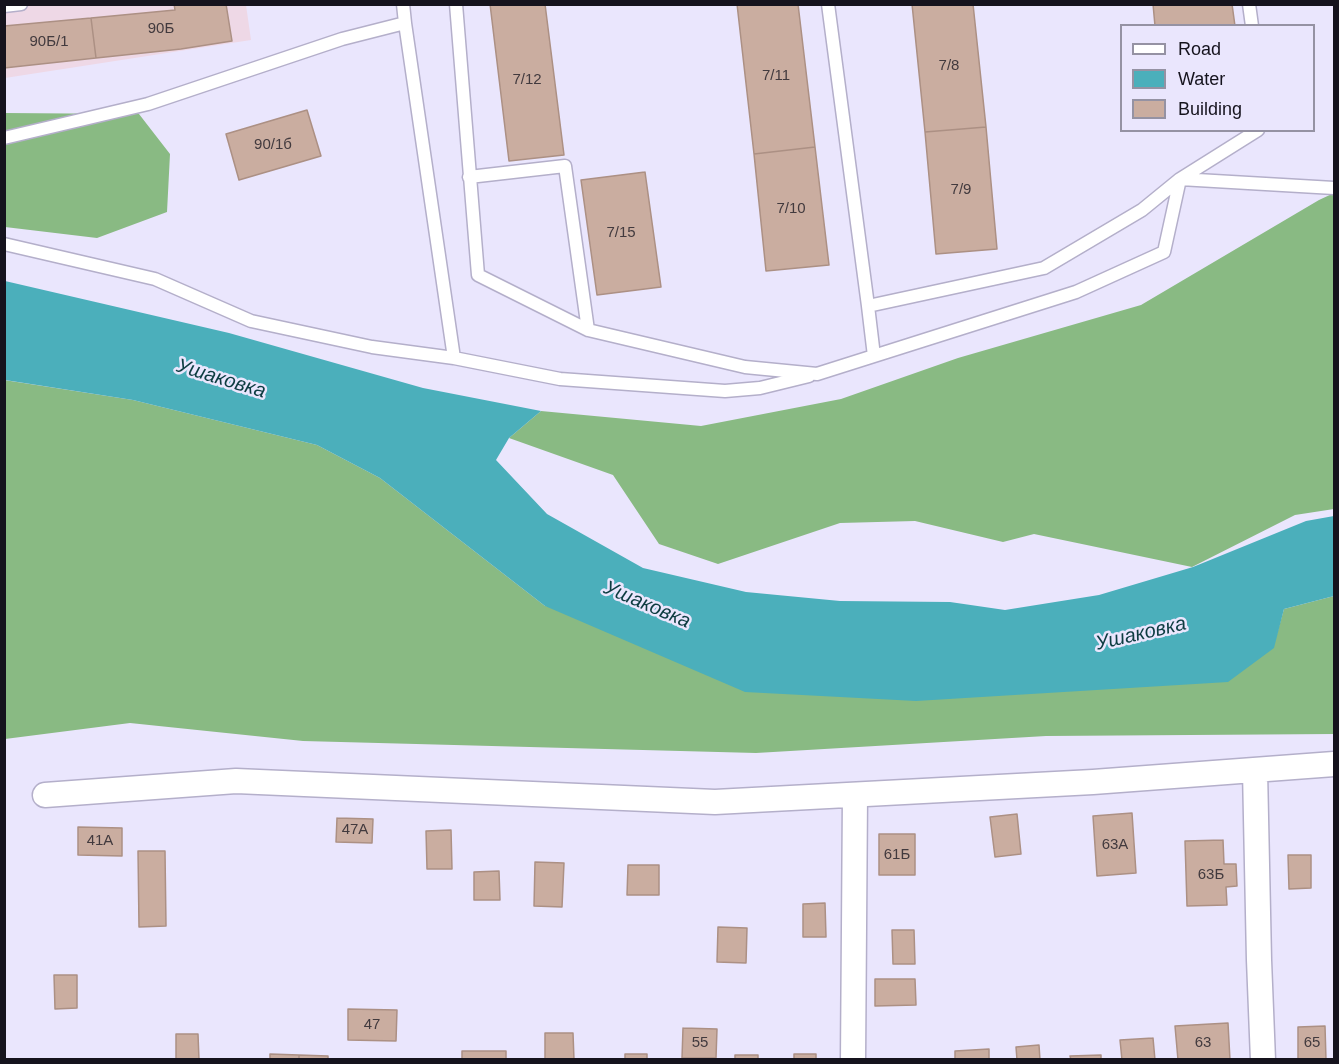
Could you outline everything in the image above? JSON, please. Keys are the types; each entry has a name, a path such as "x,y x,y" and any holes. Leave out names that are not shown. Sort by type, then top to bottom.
{"street":[{"path":"45,795 236,781 715,802 1093,782 1335,764"},
{"path":"1255,770 1258,960 1263,1059"},
{"path":"853,1059 855,795"}],"lane":[{"path":"4,6 21,4"},
{"path":"403,4 454,358"},
{"path":"456,4 478,275 588,330 745,367 817,374"},
{"path":"828,4 873,356"},
{"path":"1249,4 1252,24"},
{"path":"4,138 148,104 342,39 405,23"},
{"path":"868,306 1044,268 1142,210 1180,179 1255,132"},
{"path":"469,177 565,166 588,330"},
{"path":"1180,179 1335,188"},
{"path":"4,244 155,279 251,321 372,347 454,358 560,379 725,391 760,388 817,374 1076,292 1164,252 1180,179"}],"shaded area":[{"path":"5,5 246,5 251,40 5,78"}],"green space":[{"path":"4,113 139,114 170,154 167,212 97,238 5,227"},
{"path":"1334,193 1334,509 1295,515 1192,567 1034,534 1003,542 915,521 840,523 718,564 659,544 613,475 509,438 541,411 701,426 841,399 958,358 1141,305"},
{"path":"4,380 133,400 317,445 380,478 545,606 1273,648 1284,609 1334,596 1334,734 1046,736 756,753 303,741 130,723 5,739"}],"water":[{"name":"Ушаковка","path":"5,281 229,333 423,388 541,411 509,438 496,460 547,514 643,568 746,592 840,601 950,602 1005,610 1099,595 1193,567 1306,521 1334,516 1334,596 1284,609 1274,648 1228,682 916,701 745,692 545,606 380,478 317,445 133,400 5,380"}],"building":[{"path":"174,4 226,4 232,41 96,58 91,18 175,10"},
{"path":"490,4 545,4 564,155 509,161"},
{"path":"737,4 798,4 815,147 754,154"},
{"path":"912,4 973,4 986,127 925,132"},
{"path":"1153,4 1232,4 1235,24 1155,24"},
{"path":"91,18 96,58 4,68 4,26"},
{"path":"307,110 321,156 239,180 226,134"},
{"path":"986,127 997,249 936,254 925,132"},
{"path":"815,147 829,265 766,271 754,154"},
{"path":"645,172 661,287 597,295 581,180"},
{"path":"1132,813 1136,873 1097,876 1093,816"},
{"path":"1017,814 1021,854 995,857 990,817"},
{"path":"337,818 373,819 372,843 336,842"},
{"path":"78,827 122,828 122,856 78,855"},
{"path":"451,830 452,869 427,869 426,831"},
{"path":"879,834 915,834 915,875 879,875"},
{"path":"1223,840 1224,864 1236,864 1237,886 1226,887 1227,905 1187,906 1185,841"},
{"path":"138,851 165,851 166,926 139,927"},
{"path":"1288,855 1311,855 1311,888 1289,889"},
{"path":"535,862 564,863 562,907 534,906"},
{"path":"628,865 659,865 659,895 627,895"},
{"path":"499,871 500,900 474,900 474,872"},
{"path":"825,903 826,937 803,937 803,904"},
{"path":"718,927 747,928 746,963 717,962"},
{"path":"892,930 914,930 915,964 893,964"},
{"path":"54,975 77,975 77,1008 55,1009"},
{"path":"875,979 915,979 916,1005 875,1006"},
{"path":"348,1009 397,1010 396,1041 348,1040"},
{"path":"1228,1023 1230,1060 1178,1060 1175,1026"},
{"path":"1325,1026 1326,1060 1298,1060 1298,1027"},
{"path":"683,1028 717,1029 716,1058 682,1058"},
{"path":"545,1033 573,1033 574,1060 545,1060"},
{"path":"176,1034 198,1034 199,1060 176,1060"},
{"path":"1153,1038 1155,1060 1122,1060 1120,1040"},
{"path":"1039,1045 1040,1060 1017,1060 1016,1047"},
{"path":"989,1049 989,1060 955,1060 955,1051"},
{"path":"462,1051 506,1051 506,1060 462,1060"},
{"path":"270,1054 299,1055 299,1060 270,1060"},
{"path":"625,1054 647,1054 647,1060 625,1060"},
{"path":"794,1054 816,1054 816,1060 794,1060"},
{"path":"299,1055 328,1056 328,1060 299,1060"},
{"path":"735,1055 758,1055 758,1060 735,1060"},
{"path":"1101,1055 1101,1060 1071,1060 1070,1056"}]}
